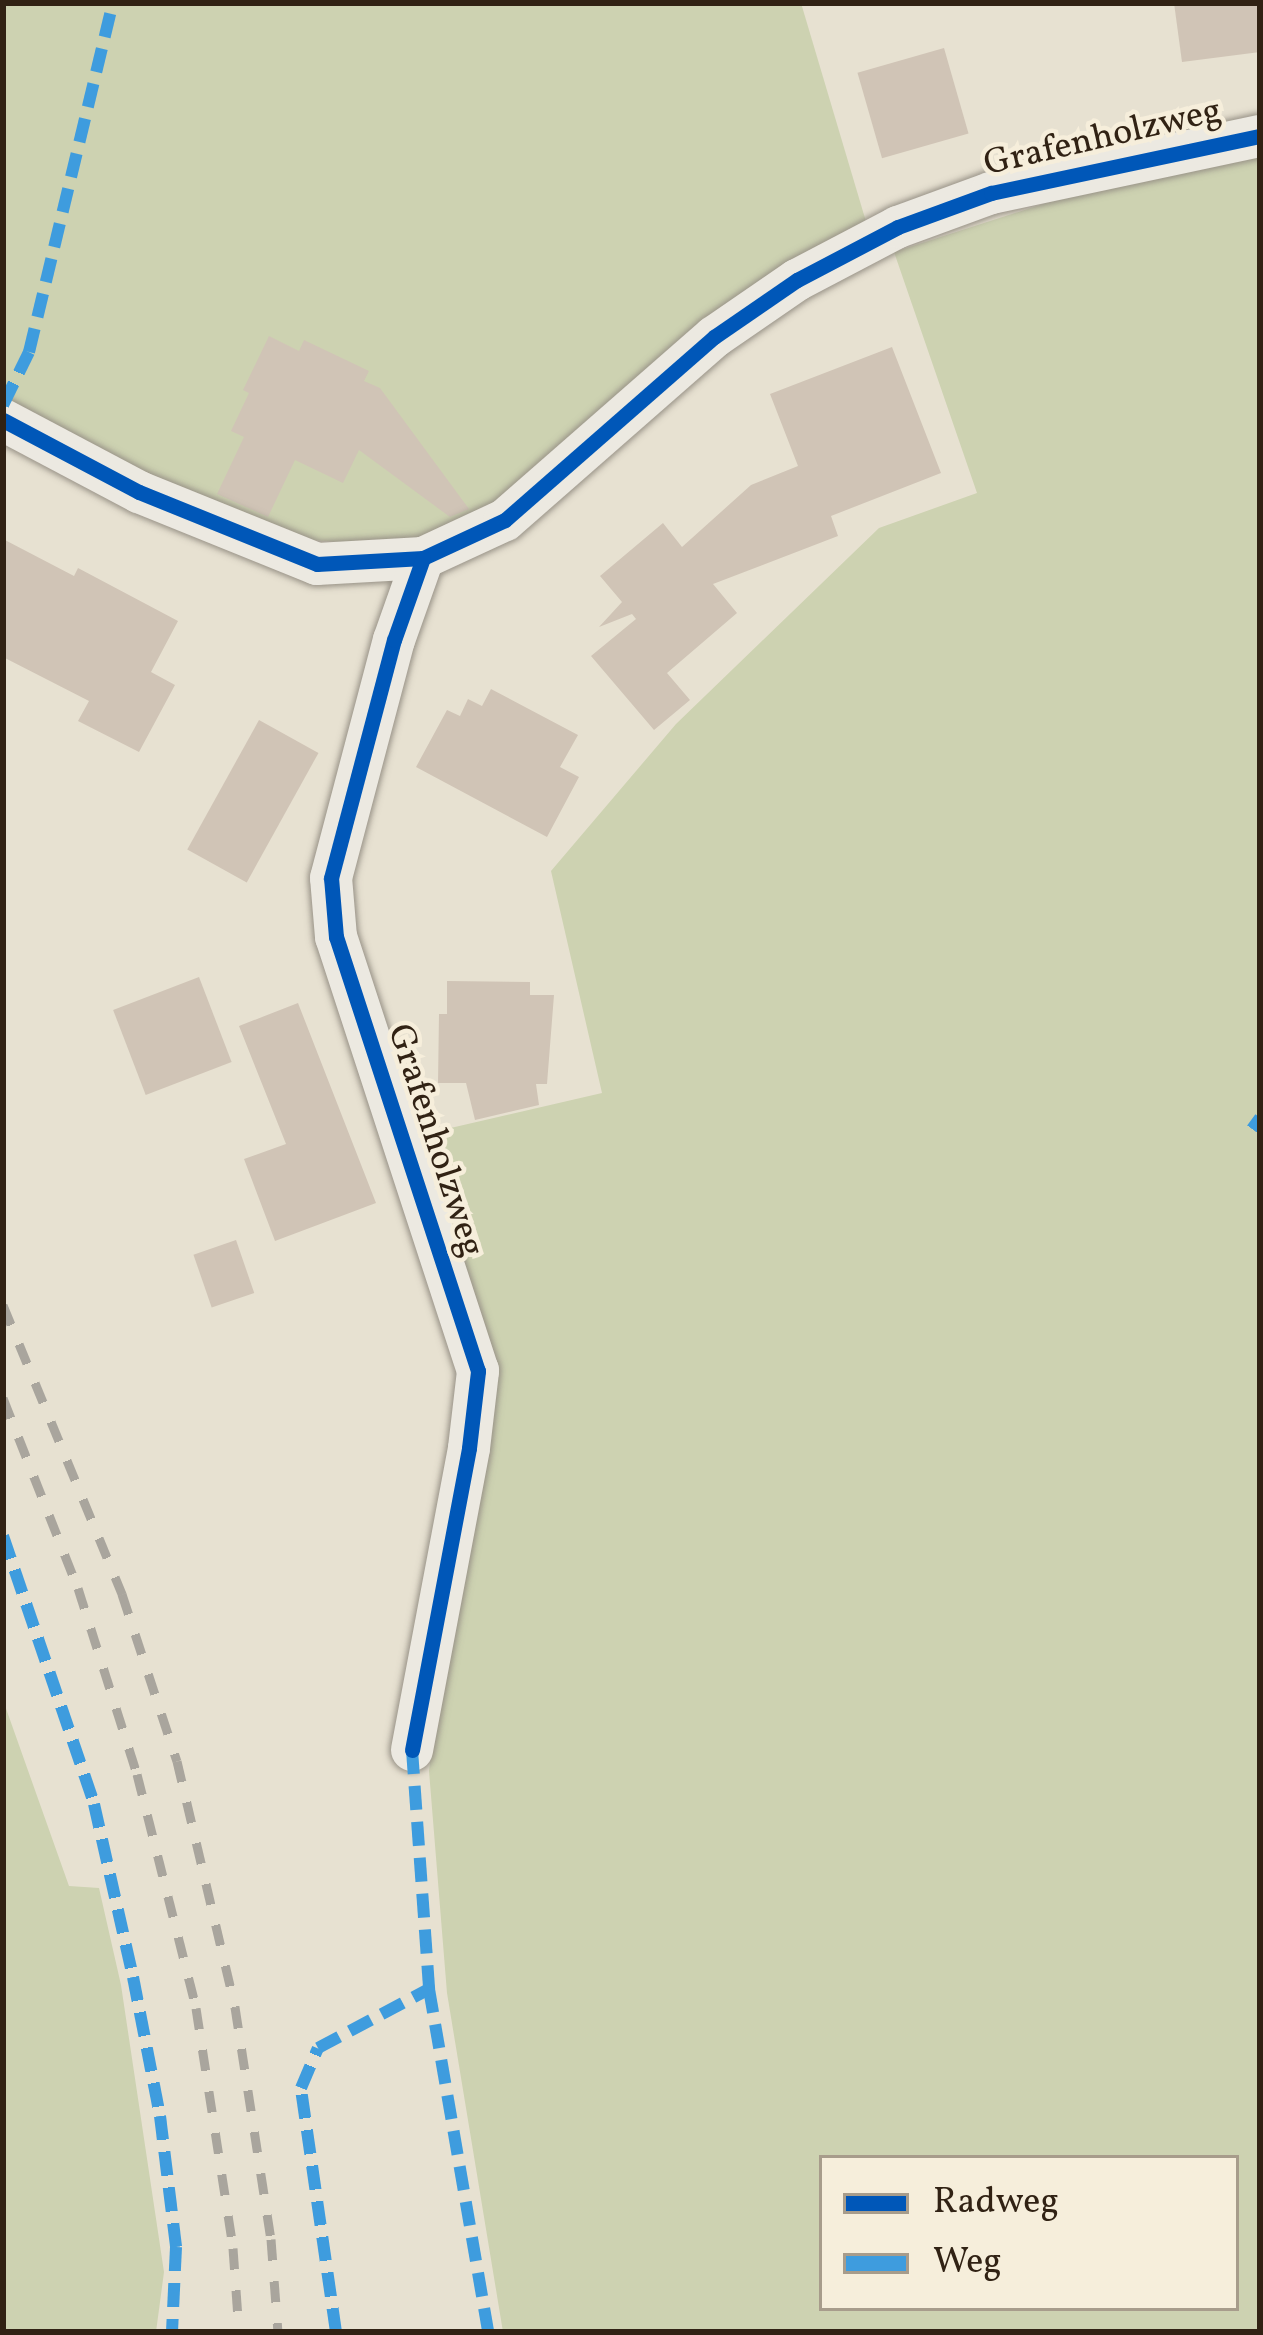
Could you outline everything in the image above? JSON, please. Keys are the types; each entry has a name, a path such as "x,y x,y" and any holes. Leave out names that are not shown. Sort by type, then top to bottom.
{"street":[{"name":"Grafenholzweg","path":"3,420 140,492 317,564 423,558 505,520 713,338 797,280 898,227 991,193 1260,136"},
{"name":"Grafenholzweg","path":"412,1750 470,1448 478,1371 335,937 331,878 394,640 423,558"}],"green space":[{"path":"3,3 801,3 867,225 519,499 408,547 299,539 147,483 3,406"},
{"path":"1260,151 1260,2332 503,2332 447,1993 429,1771 441,1667 487,1424 416,1136 602,1093 551,871 676,724 879,528 977,493 894,252 1155,168"},
{"path":"3,1700 69,1886 99,1888 121,1985 164,2272 156,2332 3,2332"}],"building":[{"path":"1174,3 1260,3 1260,52 1182,62"},
{"path":"944,48 969,134 882,158 857,73"},
{"path":"269,336 299,351 304,340 369,371 364,381 380,388 469,509 450,517 359,450 343,483 295,460 268,517 217,494 244,437 231,431 249,393 243,390"},
{"path":"892,347 941,473 831,516 838,536 713,584 737,613 667,673 690,700 654,730 591,656 636,619 632,614 599,627 622,602 600,576 663,523 682,547 751,485 798,466 770,394"},
{"path":"3,539 74,576 78,568 178,621 151,672 175,685 139,752 78,721 89,701 3,657"},
{"path":"491,689 578,735 560,767 579,777 547,837 416,767 447,710 460,716 468,699 482,706"},
{"path":"259,720 318,753 247,882 187,849"},
{"path":"199,977 232,1062 146,1095 113,1010"},
{"path":"447,981 530,982 530,995 554,995 547,1084 536,1084 539,1105 475,1120 466,1083 438,1083 439,1014 447,1014"},
{"path":"298,1003 376,1203 275,1241 244,1159 286,1144 239,1026"},
{"path":"236,1240 254,1293 212,1308 193,1255"}],"railway":[{"path":"3,1305 122,1594 177,1761 235,2007 271,2239 278,2332"},
{"path":"3,1398 78,1588 137,1774 196,2008 233,2248 239,2332"}],"marked path":[{"path":"3,405 29,352 113,3"},
{"path":"1252,1129 1260,1118"},
{"path":"3,1536 94,1804 133,1977 160,2116 176,2247 172,2332"},
{"path":"412,1750 429,1989 488,2332"},
{"path":"336,2332 301,2088 318,2048 429,1989"}],"cycle path":[{"path":"3,420 139,492 317,564 423,558 505,520 714,337 797,280 898,227 991,193 1260,136"},
{"path":"412,1750 469,1448 478,1371 336,937 331,878 394,640 423,558"}]}
